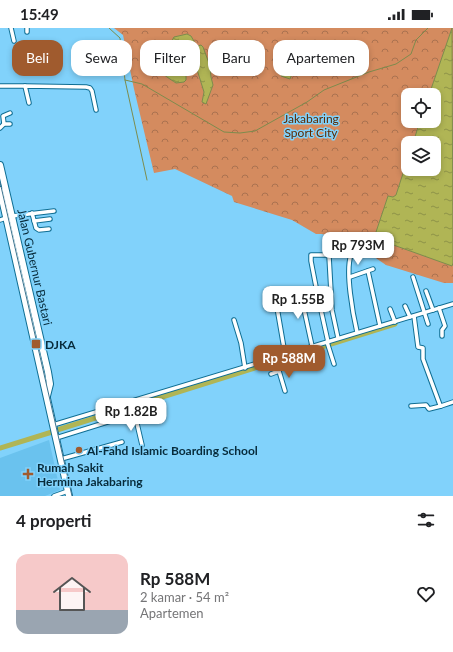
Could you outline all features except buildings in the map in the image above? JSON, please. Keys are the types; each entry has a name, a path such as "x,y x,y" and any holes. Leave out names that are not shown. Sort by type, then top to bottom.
{"highway":[{"name":"Jalan Gubernur Bastari","path":"0,165 6,218"},
{"name":"Jalan Gubernur Bastari","path":"0,190 1,201 49,378 50,384 47,397 68,493"}],"street":[{"path":"11,28 14,40"},
{"path":"0,86 86,87 90,88 92,91 96,110"},
{"path":"25,86 29,103"},
{"path":"4,124 3,116 10,113"},
{"path":"0,128 4,124 10,124"},
{"path":"6,218 54,210"},
{"path":"32,213 35,228 49,229"},
{"path":"34,222 50,219"},
{"path":"334,364 329,349 311,255 329,256 332,303 338,338"},
{"path":"351,255 349,262 350,277 357,332"},
{"path":"350,277 373,269"},
{"path":"368,271 380,326"},
{"path":"413,277 426,312 428,324"},
{"path":"269,289 270,294 275,296 284,354"},
{"path":"426,291 434,310"},
{"path":"302,300 312,346"},
{"path":"53,425 276,360 284,354 312,346 327,339 338,338 453,304"},
{"path":"405,306 410,317"},
{"path":"439,308 445,326 442,330 442,336"},
{"path":"390,309 395,322"},
{"path":"414,316 418,347 423,348 423,359 441,406"},
{"path":"234,320 241,343 245,368"},
{"path":"276,360 285,391"},
{"path":"271,374 279,371"},
{"path":"411,406 426,405 428,409 430,409 453,402"},
{"path":"56,438 133,414 135,415 142,445"},
{"path":"61,459 122,442"},
{"path":"54,496 68,493"}],"shaded area":[{"name":"Rumah Sakit Hermina Jakabaring","path":"49,440 60,490 45,496 0,496 0,458"}],"green space":[{"name":"Jakabaring Sport City","path":"114,28 453,28 453,283 444,283 386,265 358,246 322,234 316,234 292,220 234,202 232,196 175,169 154,173 131,76 132,40 124,40 123,35"}],"water":[{"path":"452,28 452,266 374,238 388,196 393,197 396,195 402,176 441,176 441,136 415,136 418,128 441,128 441,88 431,88"},
{"path":"187,34 191,36 193,40 172,40 174,37"},
{"path":"201,45 208,61 208,76 211,76 213,85 206,104 202,102 204,92 199,76"},
{"path":"166,76 186,76 186,80 184,82 176,83"},
{"path":"281,76 291,76 290,79"}],"waterway":[{"path":"109,28 120,38 125,80 147,180"},
{"path":"125,80 142,84 224,132 240,133 255,131 307,102 324,90 369,72 396,64 411,54 416,40 428,28"},
{"path":"57,430 395,324"},
{"path":"0,448 52,432"}],"tram line":[{"path":"0,182 72,496"}],"place":[{"name":"DJKA","path":"36,344"},
{"name":"Al-Fahd Islamic Boarding School","path":"79,450"},
{"name":"Rumah Sakit Hermina Jakabaring","path":"28,474"}]}
